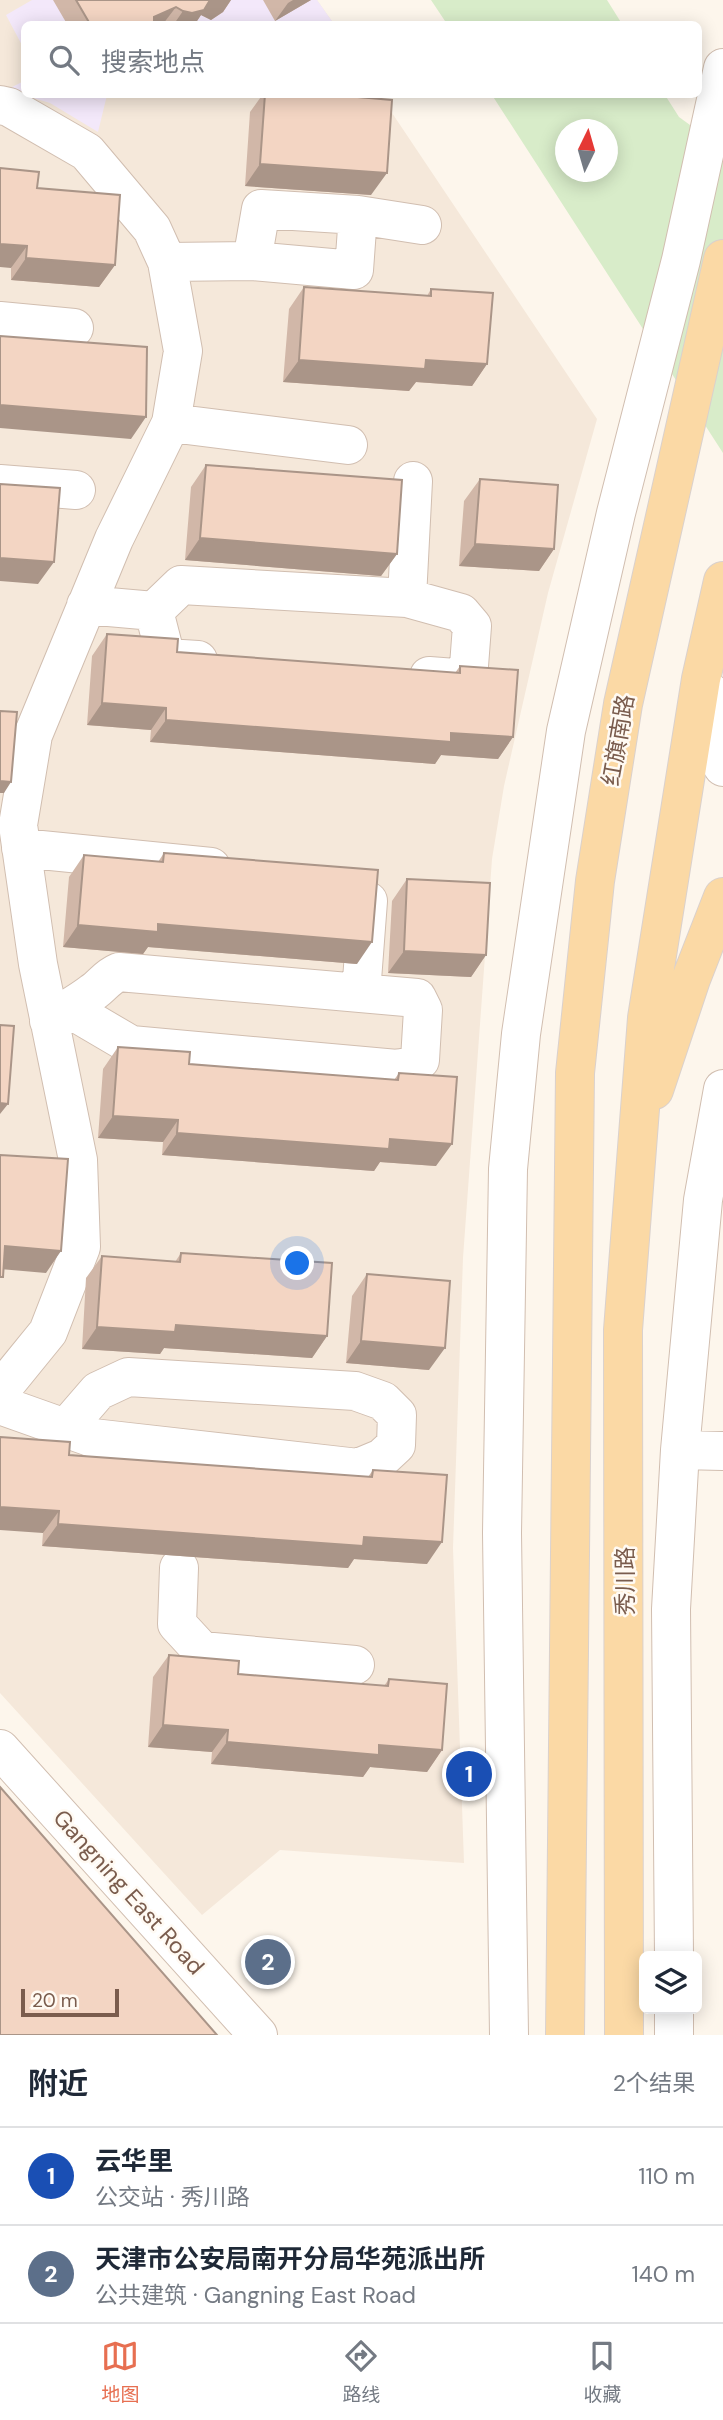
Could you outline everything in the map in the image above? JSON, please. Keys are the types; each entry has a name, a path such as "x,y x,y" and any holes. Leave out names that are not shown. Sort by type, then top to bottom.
{"main road":[{"name":"红旗南路","path":"565,2035 575,1073 597,867 623,704 723,259"},
{"path":"640,1128 647,1018 701,679 723,581"},
{"path":"640,1128 676,1030 691,979 723,897"},
{"name":"秀川路","path":"624,2035 623,1330 640,1128"}],"street":[{"path":"509,2035 502,1533 508,1169 521,1034 566,731 616,513 681,260 723,68"},
{"path":"0,105 9,107 87,152 152,229 167,262 183,351 171,423 114,539 33,735 18,825 37,964 59,1014 78,1160 81,1247 48,1332 0,1391"},
{"path":"252,261 261,209 358,215 422,225"},
{"path":"167,262 252,261 354,270 358,215"},
{"path":"0,321 74,328"},
{"path":"171,423 348,445"},
{"path":"407,598 414,481"},
{"path":"0,484 76,491"},
{"path":"86,605 154,611 181,585 407,598 461,613 472,626 468,679 400,674"},
{"path":"154,611 166,658 234,663"},
{"path":"723,626 710,694 708,729 710,746 723,767"},
{"path":"21,848 239,870"},
{"path":"348,880 361,882 368,896 361,993"},
{"path":"119,972 417,998 423,1010 419,1060 413,1066 397,1069 131,1045 59,1014 94,991 106,978 119,972"},
{"path":"674,1951 671,1609 680,1450 703,1200 723,1089"},
{"path":"0,1405 66,1428 106,1440 358,1468 382,1458 396,1445 397,1415 383,1401 355,1391 128,1377 97,1391 66,1428"},
{"path":"680,1450 723,1451"},
{"path":"179,1568 177,1624 202,1651 355,1665"},
{"name":"Gangning East Road","path":"0,1749 258,2035"},
{"path":"674,2014 674,2035"}],"shaded area":[{"path":"0,0 317,0 332,21 21,21 21,98 382,98 597,419 548,593 504,786 492,859 463,1258 453,1548 464,1863 280,1850 202,1915 0,1693"},
{"path":"32,0 317,0 332,21 21,21 21,43 6,15"},
{"path":"21,82 21,94 6,90"},
{"path":"33,98 106,98 98,132 50,103"}],"green space":[{"path":"431,0 607,0 620,21 445,21"},
{"path":"494,98 667,98 679,117 723,149 723,453"}],"building":[{"path":"76,0 210,0 204,10 192,13 176,7 154,17 154,21 88,21"},
{"path":"265,98 392,100 387,173 260,164"},
{"path":"0,168 39,172 37,188 120,195 115,265 26,258 27,246 0,244"},
{"path":"304,287 431,296 431,289 493,293 487,364 426,360 425,369 299,360"},
{"path":"0,336 147,347 146,417 0,405"},
{"path":"206,465 402,480 397,554 200,538"},
{"path":"480,479 558,485 554,549 475,544"},
{"path":"0,484 60,488 54,562 0,558"},
{"path":"107,634 178,639 177,652 460,673 460,666 518,670 513,737 451,733 451,742 166,720 166,708 102,703"},
{"path":"0,711 17,712 11,782 0,781"},
{"path":"164,853 378,870 372,942 158,924 158,932 78,925 84,855 163,862"},
{"path":"407,879 490,883 486,955 404,951"},
{"path":"0,1025 14,1026 8,1104 0,1103"},
{"path":"118,1047 190,1052 189,1064 398,1080 399,1073 457,1077 452,1144 390,1139 389,1149 177,1133 178,1120 113,1116"},
{"path":"0,1155 68,1159 61,1251 5,1246 3,1277 0,1277"},
{"path":"181,1253 332,1263 327,1336 176,1325 175,1332 97,1327 102,1256 180,1262"},
{"path":"367,1274 450,1281 445,1348 361,1341"},
{"path":"0,1437 70,1442 69,1455 372,1477 373,1470 447,1475 442,1542 364,1537 363,1546 58,1524 59,1511 0,1507"},
{"path":"169,1655 239,1661 238,1674 388,1686 389,1679 447,1684 442,1750 379,1745 379,1755 227,1742 228,1730 163,1725"},
{"path":"0,1787 217,2035 0,2035"}],"place":[{"name":"云华里","path":"469,1774"},
{"name":"天津市公安局南开分局华苑派出所","path":"268,1962"}]}
